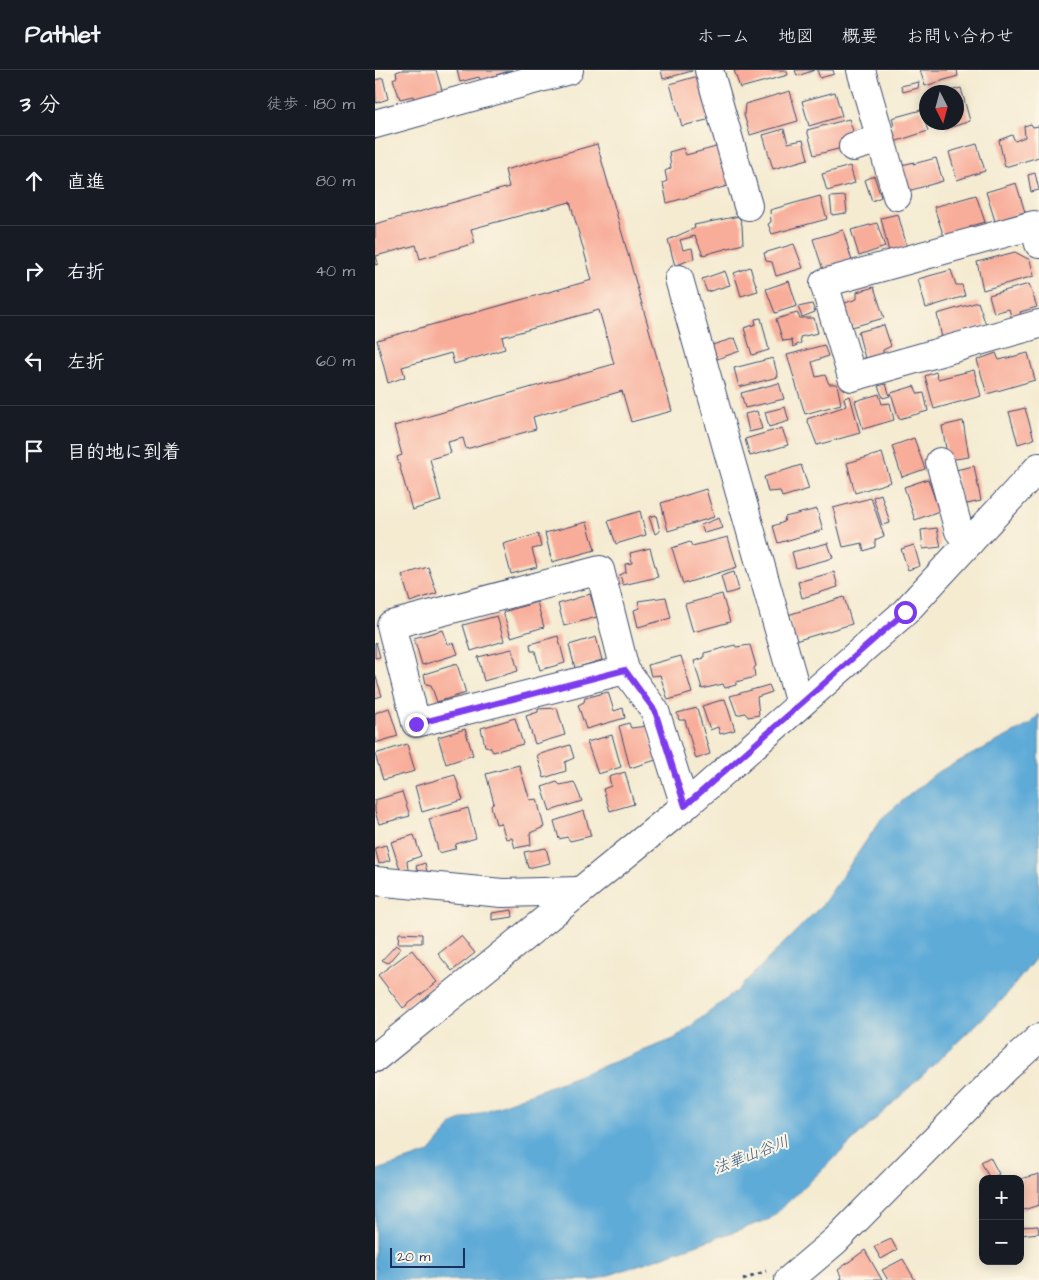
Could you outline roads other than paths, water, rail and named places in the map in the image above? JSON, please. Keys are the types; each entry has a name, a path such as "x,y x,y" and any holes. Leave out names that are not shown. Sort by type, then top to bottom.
{"street":[{"path":"375,124 569,70"},
{"path":"709,70 748,206"},
{"path":"861,70 897,196"},
{"path":"853,147 880,138"},
{"path":"1039,244 1034,225 824,283 852,377 1039,324"},
{"path":"679,279 800,704"},
{"path":"940,462 959,531 969,543"},
{"path":"375,1058 385,1039 580,891 685,806 905,612 1039,467"},
{"path":"625,670 416,724 391,625 600,570 625,670 655,711 685,806"},
{"path":"375,881 502,893 580,891"},
{"path":"789,1280 835,1242 1005,1069 1039,1038"}],"water":[{"name":"法華山谷川","path":"1039,714 1039,954 1002,1000 770,1219 595,1280 375,1280 375,1171 429,1153 454,1123 674,1039 734,993 823,904 882,818 936,773 1031,724"}]}
